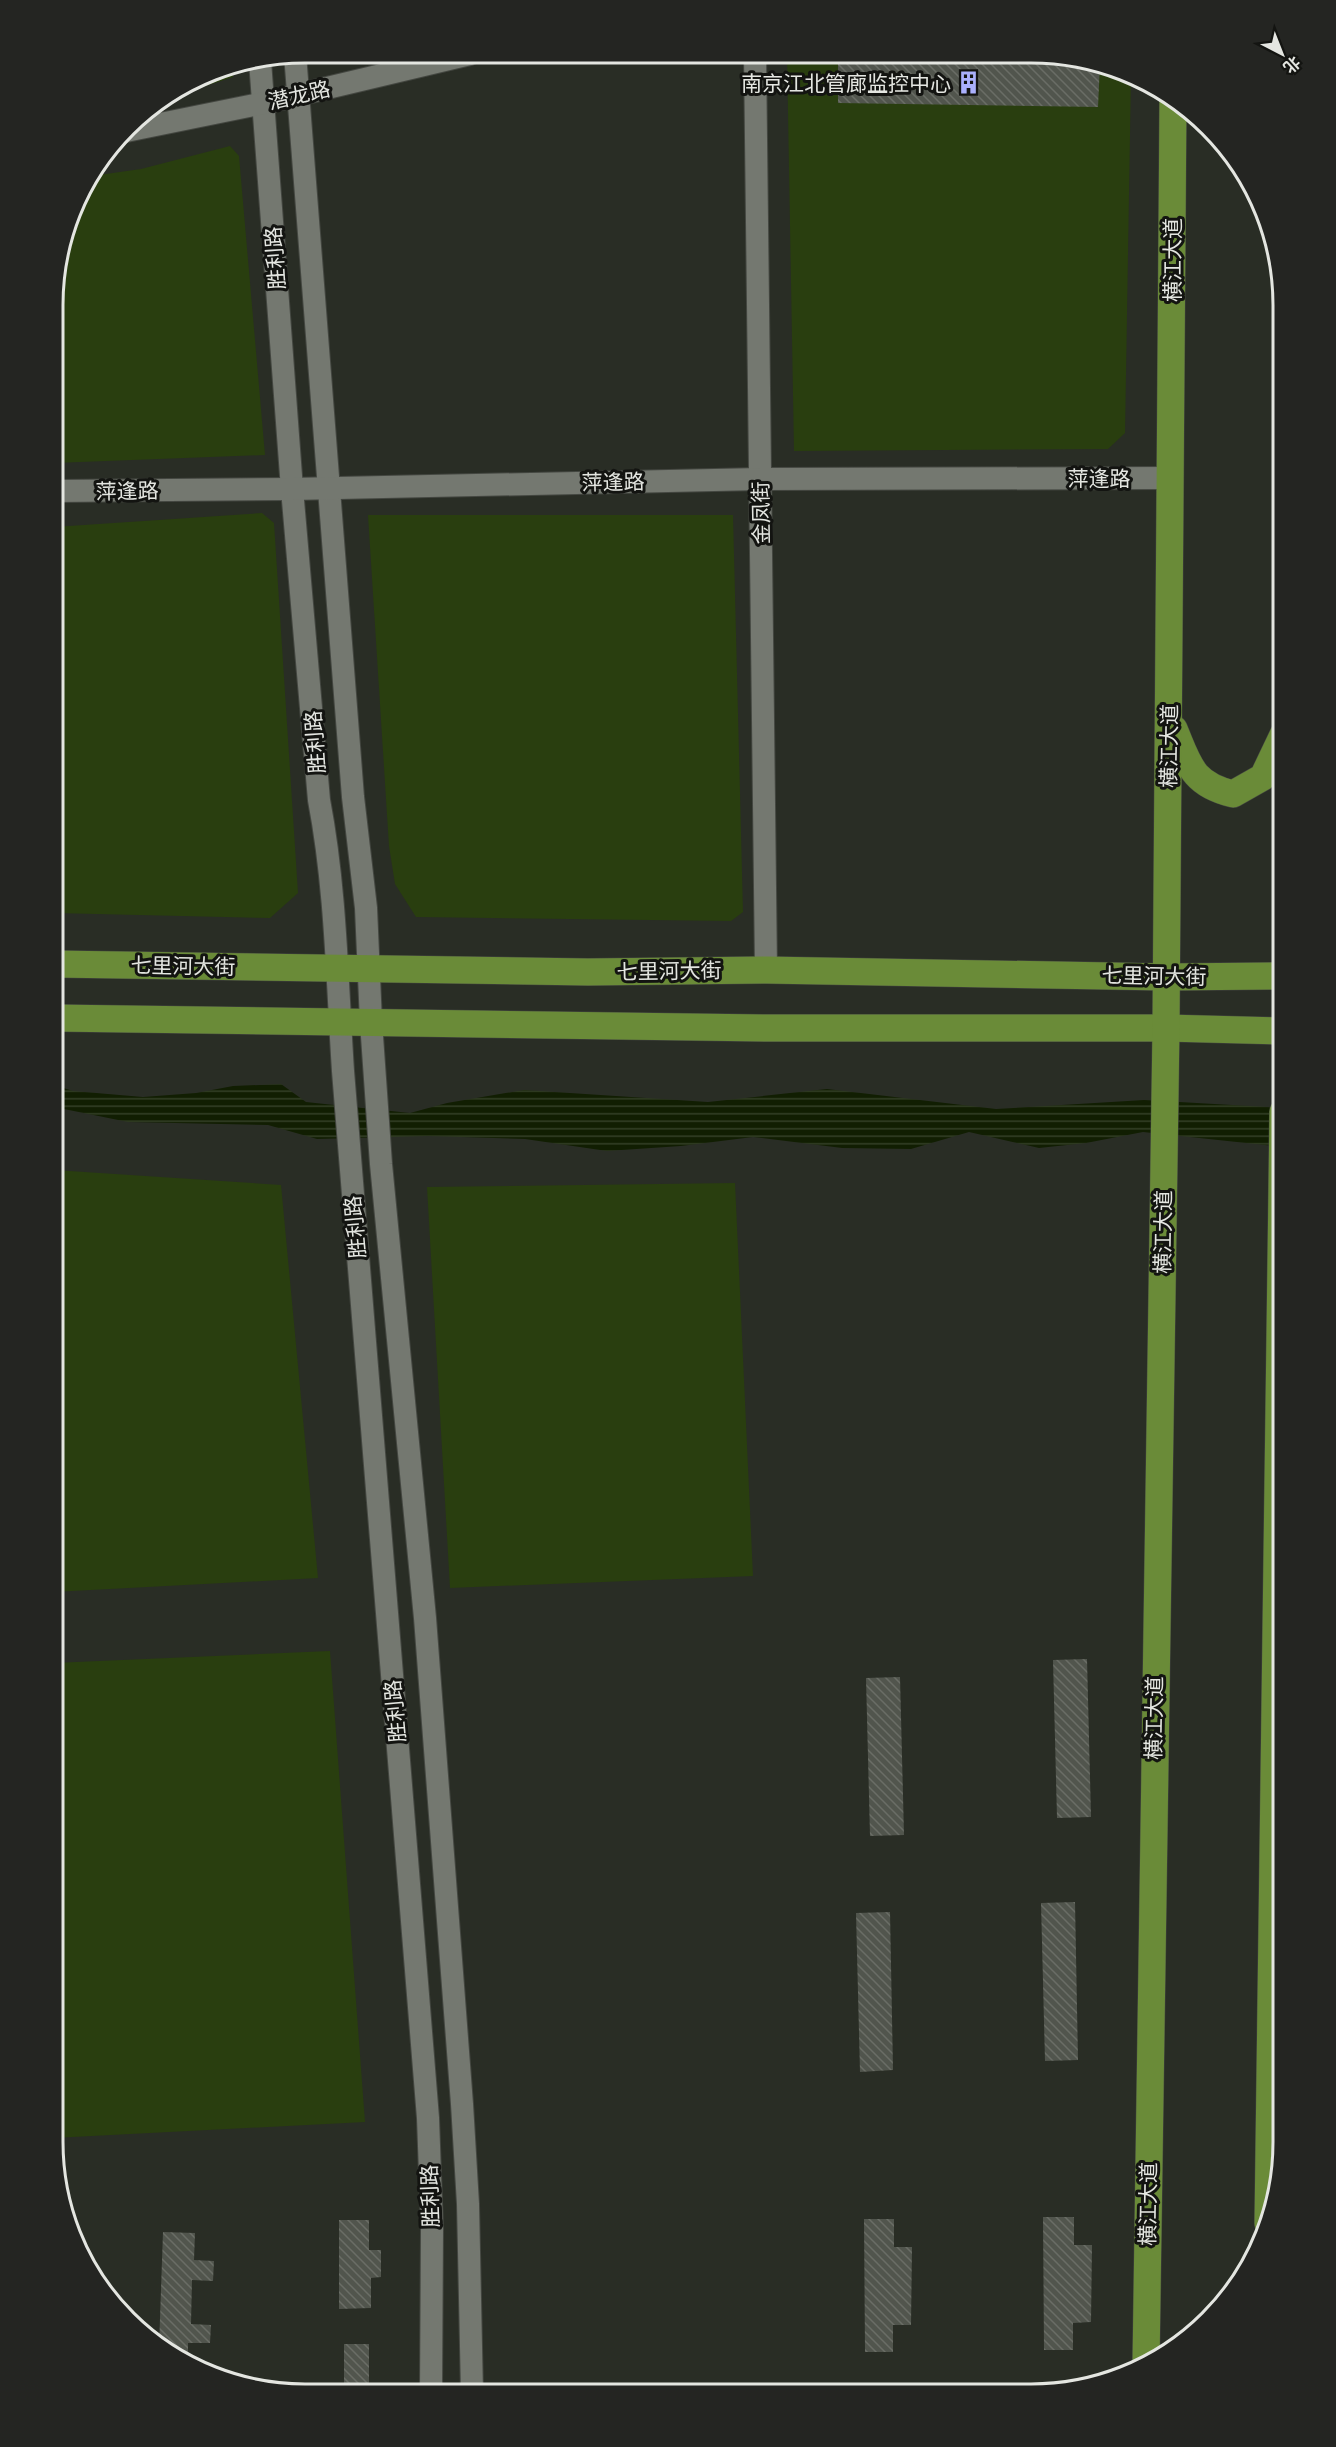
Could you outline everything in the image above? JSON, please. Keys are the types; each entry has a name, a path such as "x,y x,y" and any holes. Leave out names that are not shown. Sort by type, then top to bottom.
{"main road":[{"name":"横江大道","path":"1146,2355 1166,1072 1173,110"},
{"path":"1169,717 1190,767 1212,789 1233,794 1263,777 1273,756"},
{"name":"七里河大街","path":"63,964 588,972 766,970 1166,977 1273,976"},
{"path":"63,1018 766,1028 1166,1028 1273,1031"}],"street":[{"name":"潜龙路","path":"140,128 264,103 432,63"},
{"name":"金凤街","path":"755,63 766,970"},
{"name":"胜利路","path":"296,64 354,797 366,908 381,1164 425,1618 462,2104 468,2204 472,2384"},
{"name":"胜利路","path":"261,67 292,489 319,800 326,838 337,969 350,1166 428,2118 432,2229 431,2384"},
{"path":"276,270 286,256 293,252 313,266"},
{"name":"萍逢路","path":"63,491 329,489 760,479 1171,478"},
{"path":"319,800 327,809 335,810 344,807 354,797"}],"green space":[{"path":"787,63 1031,63 1063,65 1094,71 1131,84 1125,433 1108,449 794,451"},
{"path":"233,74 233,77 195,89"},
{"path":"230,146 239,156 265,455 63,463 63,305 65,273 71,242 81,212 101,175 141,169"},
{"path":"262,513 274,523 298,893 270,918 63,913 63,526"},
{"path":"368,515 733,515 743,912 731,921 416,917 395,884 389,846"},
{"path":"63,1171 281,1185 318,1578 63,1591"},
{"path":"735,1183 753,1576 450,1588 427,1187"},
{"path":"330,1651 365,2122 63,2137 63,1663"}],"shaded area":[{"path":"281,1084 306,1102 410,1113 447,1103 524,1090 708,1102 827,1089 996,1109 1144,1100 1273,1107 1273,1146 1143,1132 1086,1143 1039,1148 969,1132 911,1149 842,1148 753,1137 681,1146 607,1151 525,1139 428,1136 317,1139 268,1125 128,1122 63,1109 63,1088 73,1091 143,1097 196,1093 233,1086"}],"building":[{"name":"南京江北管廊监控中心","path":"838,63 1031,63 1063,65 1100,73 1098,107 838,103"},
{"path":"1087,1659 1091,1817 1057,1818 1053,1660"},
{"path":"900,1677 904,1835 870,1836 866,1678"},
{"path":"1075,1902 1078,2060 1045,2061 1041,1903"},
{"path":"890,1912 893,2070 860,2072 856,1913"},
{"path":"1043,2217 1074,2217 1074,2245 1092,2245 1091,2322 1073,2323 1073,2350 1044,2350"},
{"path":"864,2219 894,2219 894,2247 912,2247 911,2325 893,2325 893,2352 865,2352"},
{"path":"339,2220 369,2220 369,2250 381,2250 381,2277 371,2278 371,2308 339,2309"},
{"path":"163,2232 195,2233 194,2260 214,2261 213,2281 192,2280 191,2324 211,2325 210,2343 188,2343 188,2354 159,2335"},
{"path":"344,2344 369,2344 369,2384 344,2384"}],"place":[{"name":"南京江北管廊监控中心","path":"969,83"}]}
